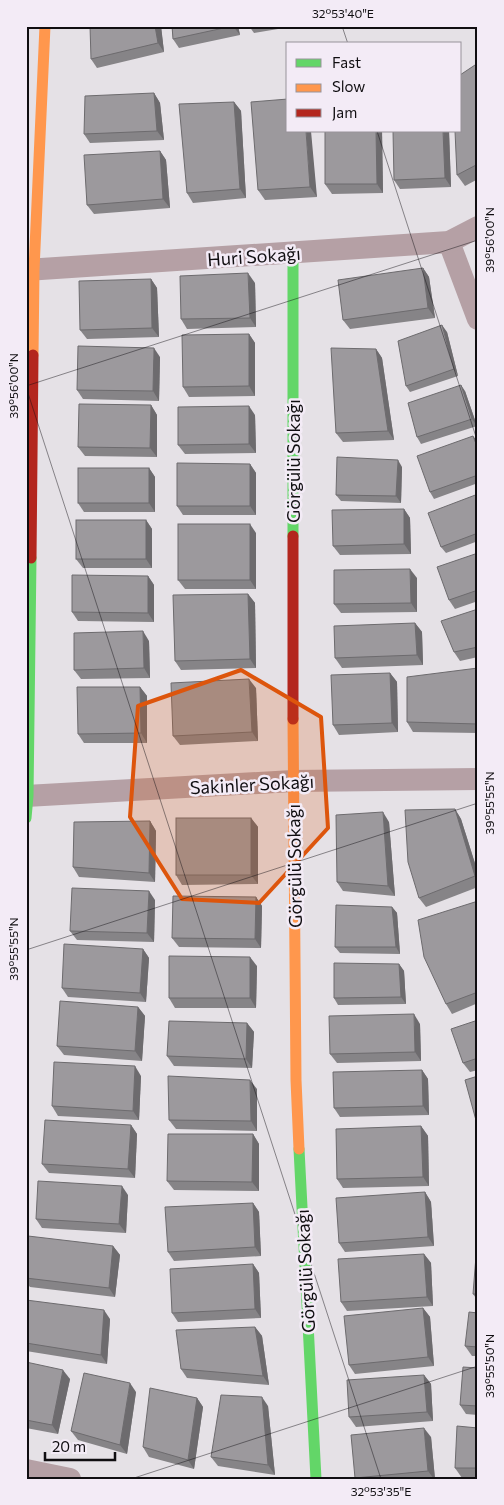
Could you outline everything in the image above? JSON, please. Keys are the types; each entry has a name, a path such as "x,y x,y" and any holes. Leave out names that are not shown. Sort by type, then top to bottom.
{"street":[{"path":"26,818 30,270 45,26"},
{"name":"Huri Sokağı","path":"30,270 449,242 478,227"},
{"path":"449,242 478,319"},
{"name":"Görgülü Sokağı","path":"293,253 293,781 296,1080 316,1479"},
{"name":"Sakinler Sokağı","path":"27,796 293,781 478,779"},
{"path":"26,1470 70,1479"}],"highlighted area":[{"path":"241,670 321,717 328,828 259,903 182,899 130,817 138,706"}],"building":[{"path":"90,26 155,26 158,43 91,59"},
{"path":"172,26 233,26 173,39"},
{"path":"478,63 478,164 457,175 455,132 462,132 462,74"},
{"path":"154,93 157,131 84,134 85,96"},
{"path":"286,99 286,132 306,132 310,187 258,190 251,102"},
{"path":"234,102 240,189 187,193 179,104"},
{"path":"325,132 376,132 377,184 325,184"},
{"path":"393,132 443,132 445,178 394,180"},
{"path":"160,151 163,199 87,205 84,155"},
{"path":"423,268 428,308 343,320 338,280"},
{"path":"248,273 250,318 181,319 180,276"},
{"path":"151,279 152,328 80,330 79,281"},
{"path":"442,325 454,369 406,386 398,341"},
{"path":"249,334 249,386 183,387 182,335"},
{"path":"78,346 154,348 153,391 77,390"},
{"path":"331,348 376,349 388,431 336,433"},
{"path":"461,385 472,419 417,437 408,403"},
{"path":"79,404 151,405 150,448 78,447"},
{"path":"249,406 249,444 178,445 178,407"},
{"path":"473,436 478,449 478,475 430,492 417,456"},
{"path":"337,457 398,460 396,496 336,495"},
{"path":"177,463 250,464 250,506 177,506"},
{"path":"78,468 149,468 149,503 78,503"},
{"path":"478,494 478,533 441,547 428,513"},
{"path":"404,509 404,544 333,546 332,510"},
{"path":"76,520 146,520 146,559 76,559"},
{"path":"178,524 250,524 250,580 178,580"},
{"path":"478,553 478,590 449,600 437,567"},
{"path":"410,569 411,603 334,604 334,570"},
{"path":"72,575 148,576 148,613 72,612"},
{"path":"248,594 250,659 175,661 173,595"},
{"path":"478,609 478,647 454,652 441,621"},
{"path":"415,623 417,655 335,658 334,626"},
{"path":"143,631 144,668 74,670 74,633"},
{"path":"478,668 478,724 407,722 407,677"},
{"path":"390,673 392,723 333,725 331,675"},
{"path":"249,679 252,732 173,736 171,683"},
{"path":"77,687 140,687 141,733 78,734"},
{"path":"455,809 475,876 419,898 408,862 405,810"},
{"path":"383,812 388,886 337,882 336,815"},
{"path":"176,818 251,818 251,875 176,875"},
{"path":"150,821 149,873 73,867 74,822"},
{"path":"72,888 149,891 147,933 70,931"},
{"path":"173,896 256,897 255,939 172,938"},
{"path":"478,901 478,992 446,1004 424,957 418,920"},
{"path":"336,905 392,907 396,947 335,947"},
{"path":"64,944 143,949 140,993 62,988"},
{"path":"169,956 250,957 250,998 169,998"},
{"path":"334,963 399,964 401,997 334,998"},
{"path":"60,1001 138,1007 135,1051 57,1046"},
{"path":"414,1014 415,1052 330,1054 329,1016"},
{"path":"478,1020 478,1058 463,1063 451,1029"},
{"path":"169,1021 247,1023 246,1059 167,1056"},
{"path":"54,1062 135,1066 133,1111 52,1106"},
{"path":"422,1070 423,1106 334,1108 333,1072"},
{"path":"168,1076 250,1080 251,1121 169,1120"},
{"path":"478,1076 478,1123 477,1124 465,1080"},
{"path":"45,1120 131,1125 128,1169 42,1164"},
{"path":"421,1126 423,1177 337,1179 336,1129"},
{"path":"168,1134 253,1134 252,1182 167,1181"},
{"path":"38,1181 122,1186 119,1224 36,1219"},
{"path":"425,1192 428,1237 339,1243 336,1198"},
{"path":"253,1203 255,1247 168,1252 165,1207"},
{"path":"28,1236 113,1246 109,1288 26,1278"},
{"path":"424,1254 427,1297 341,1302 338,1259"},
{"path":"476,1256 478,1256 478,1294 473,1294"},
{"path":"253,1264 255,1309 172,1313 170,1269"},
{"path":"26,1300 104,1310 101,1355 26,1343"},
{"path":"423,1308 428,1357 349,1365 344,1316"},
{"path":"469,1312 478,1313 478,1347 465,1346"},
{"path":"255,1327 263,1376 181,1369 176,1330"},
{"path":"26,1362 63,1370 52,1425 26,1420"},
{"path":"463,1367 478,1368 478,1406 460,1405"},
{"path":"84,1373 130,1383 120,1445 71,1431"},
{"path":"424,1375 427,1412 349,1417 347,1380"},
{"path":"150,1388 197,1398 188,1460 143,1447"},
{"path":"221,1395 262,1397 268,1465 211,1457"},
{"path":"457,1426 478,1428 478,1468 455,1468"},
{"path":"424,1428 428,1471 355,1478 351,1435"}],"traffic: fast":[{"path":"293,253 293,536"},
{"path":"26,818 28,796 31,558"},
{"path":"299,1149 316,1479"}],"traffic: slow":[{"path":"33,355 34,270 45,26"},
{"path":"293,719 296,1080 299,1149"}],"traffic: jam":[{"path":"31,558 33,355"},
{"path":"293,536 293,719"}]}
